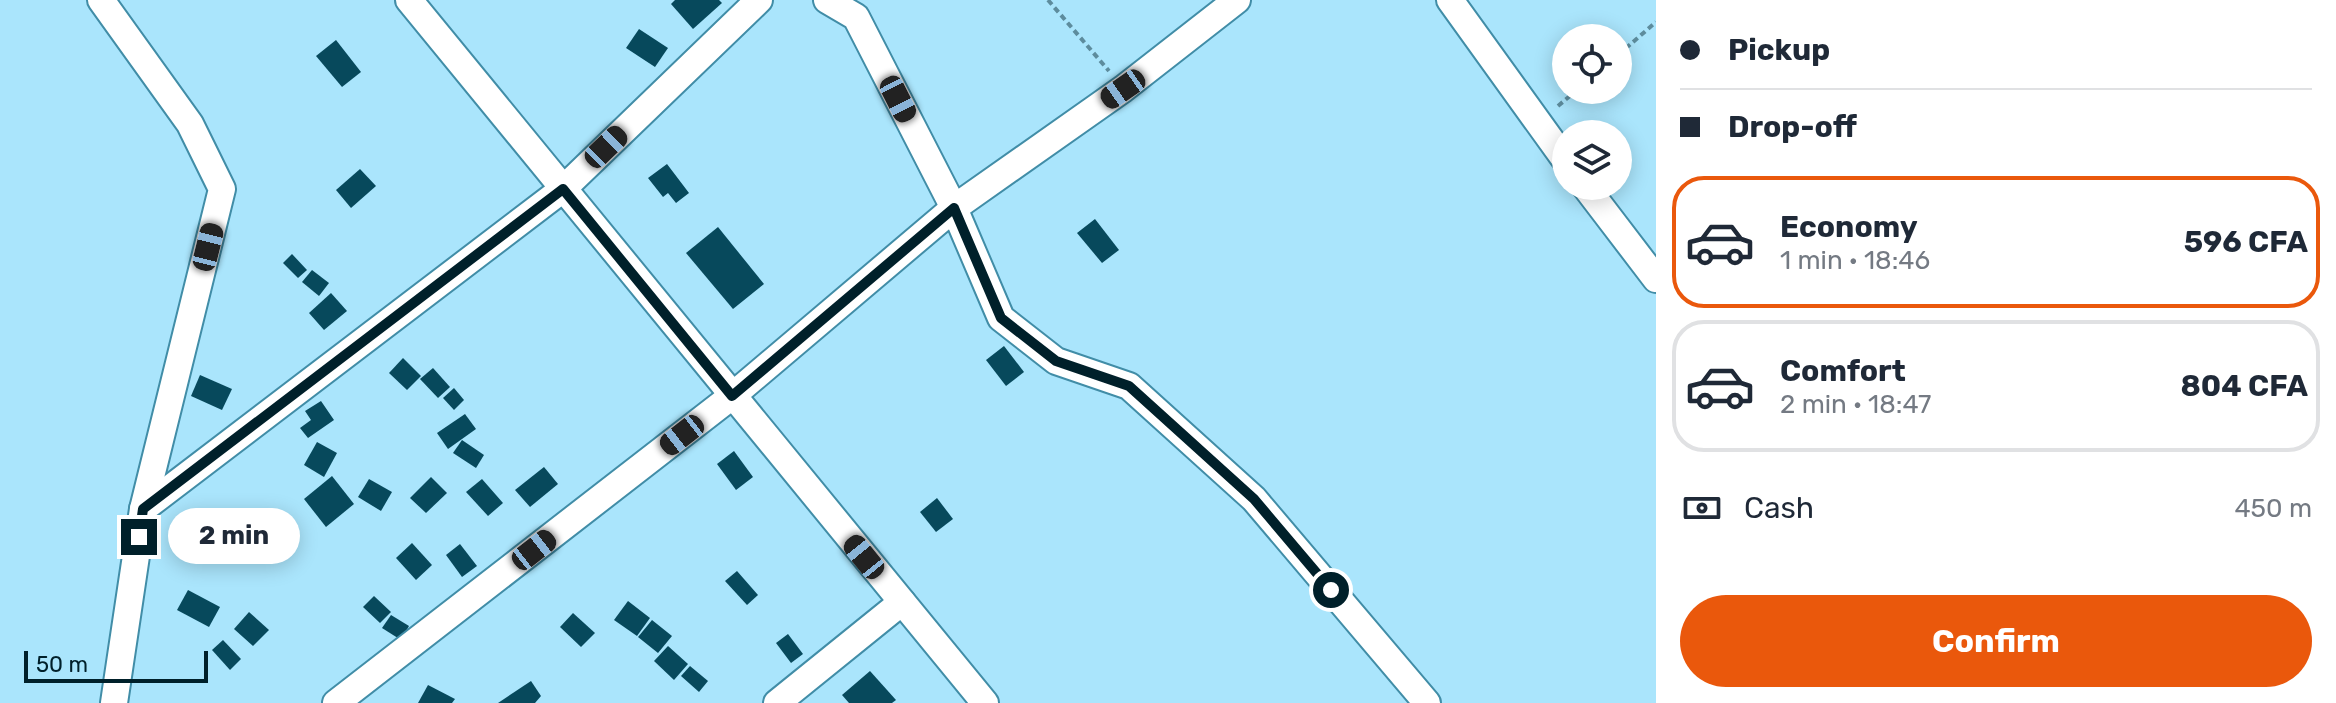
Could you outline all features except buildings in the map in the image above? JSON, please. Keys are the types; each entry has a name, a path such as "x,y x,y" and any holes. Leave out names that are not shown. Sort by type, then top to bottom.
{"street":[{"path":"101,0 190,124 222,189 143,509 114,703"},
{"path":"409,0 985,703"},
{"path":"143,509 563,189 759,0"},
{"path":"827,0 856,17 954,208 1001,318 1056,361 1129,386 1254,499 1427,703"},
{"path":"336,703 732,396 954,208 1123,89 1237,0"},
{"path":"1450,0 1552,142"},
{"path":"1596,200 1656,279"},
{"path":"777,703 902,602"}],"path":[{"path":"1048,0 1123,89"},
{"path":"1632,43 1656,22"}],"route":[{"path":"139,537 143,509 563,189 732,396 954,208 1001,318 1056,361 1129,386 1254,499 1331,590"}]}
